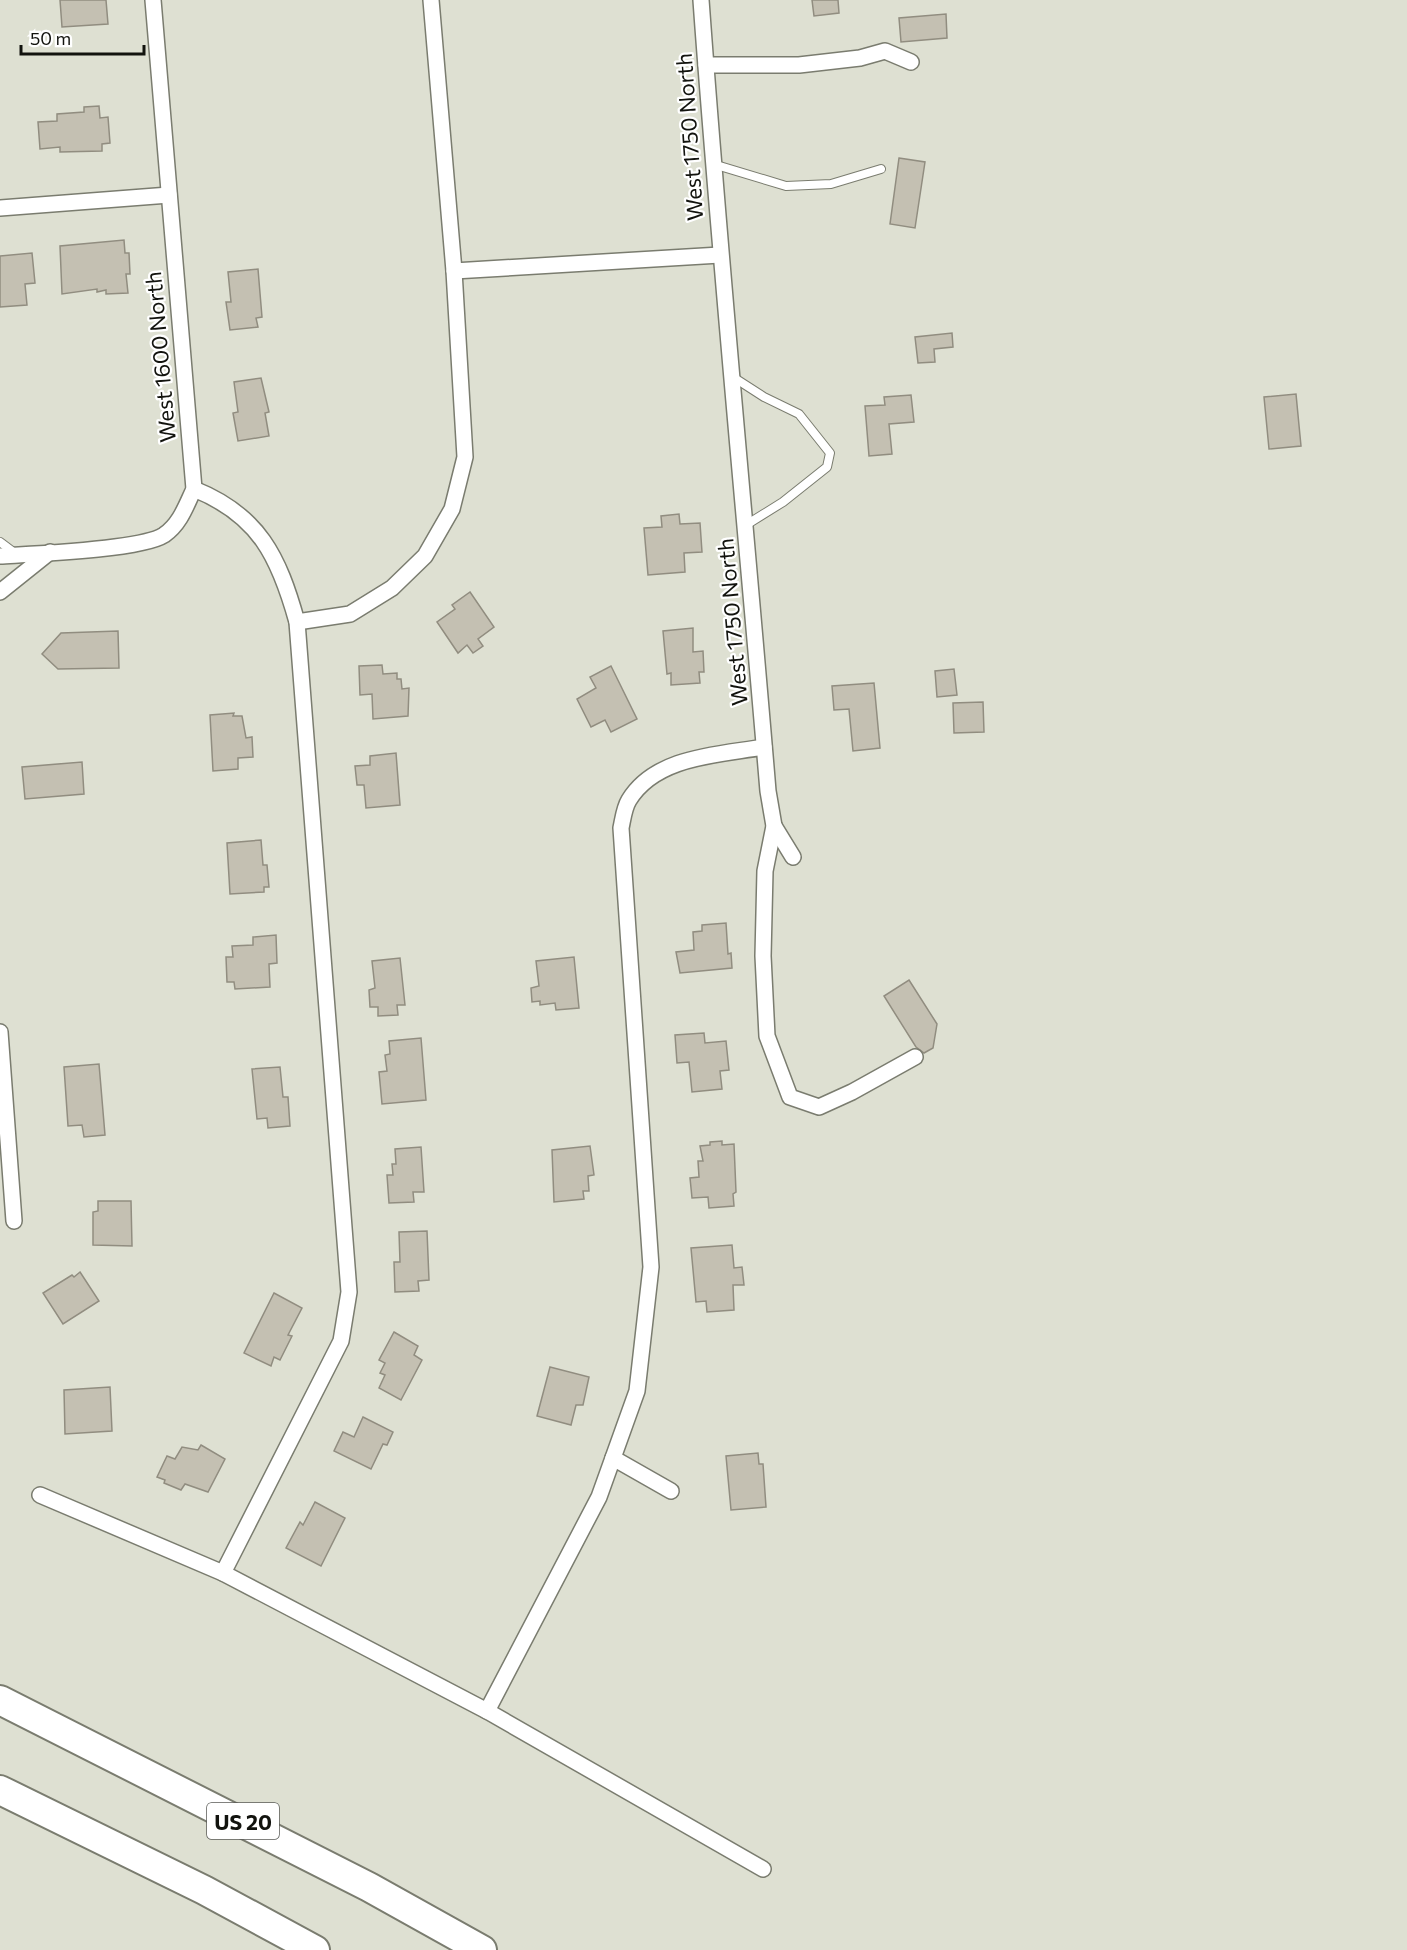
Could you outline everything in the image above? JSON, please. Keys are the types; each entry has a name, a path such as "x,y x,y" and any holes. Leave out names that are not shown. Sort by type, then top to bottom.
{"highway":[{"name":"US 20","path":"0,1700 308,1855 482,1950"},
{"path":"0,1790 204,1890 315,1950"}],"street":[{"name":"West 1600 North","path":"0,556 134,544 163,535 182,517 194,489 153,0"},
{"path":"297,621 350,614 392,588 425,556 452,509 465,457 454,271 431,0"},
{"name":"West 1750 North","path":"701,0 720,255 746,525 764,747 774,826 765,871 763,956 767,1036 790,1097 819,1107 852,1092 915,1057"},
{"path":"706,65 799,65 860,58 885,51 911,62"},
{"path":"0,208 170,195"},
{"path":"454,271 720,255"},
{"path":"194,489 220,500 248,521 273,554 288,587 297,621 349,1292 341,1341 223,1573"},
{"path":"0,592 50,552"},
{"path":"487,1711 599,1497 637,1392 651,1267 621,828 628,802 647,779 675,764 764,747"},
{"path":"774,826 793,856"},
{"path":"0,1032 14,1221"},
{"path":"613,1458 671,1491"},
{"path":"40,1495 223,1573 487,1711 763,1869"}],"lane":[{"path":"713,164 786,186 831,184 881,169"},
{"path":"732,376 764,397 799,414 830,453 827,467 783,502 746,525"},
{"path":"0,542 17,555"}],"building":[{"path":"60,0 106,0 108,24 62,27"},
{"path":"812,0 838,0 839,13 814,16"},
{"path":"946,14 947,38 901,42 899,18"},
{"path":"99,106 100,118 108,117 110,143 102,144 102,151 60,152 60,147 40,149 38,122 57,121 57,114 84,112 84,107"},
{"path":"899,158 925,162 915,228 890,224"},
{"path":"124,240 125,253 129,253 130,274 126,274 128,293 106,294 106,290 97,292 97,289 62,294 60,246"},
{"path":"32,253 35,283 25,284 27,305 0,307 0,256"},
{"path":"258,269 262,317 256,318 258,327 230,330 226,302 231,302 228,272"},
{"path":"952,333 953,347 934,349 935,362 918,363 915,337"},
{"path":"261,378 269,412 265,413 269,436 238,441 233,413 238,412 234,382"},
{"path":"1296,394 1301,446 1269,449 1264,397"},
{"path":"911,395 914,422 889,424 892,454 869,456 865,406 885,405 884,397"},
{"path":"679,514 680,524 700,523 702,552 684,553 685,572 648,575 644,528 662,527 661,516"},
{"path":"470,592 494,627 478,639 483,646 473,653 467,645 458,653 437,622 455,609 452,605"},
{"path":"693,628 693,652 703,651 704,672 699,672 700,683 671,685 671,673 667,674 663,631"},
{"path":"118,631 119,668 58,669 42,654 61,633"},
{"path":"382,665 383,674 397,673 397,679 401,679 402,689 409,688 408,716 373,719 372,694 360,695 359,666"},
{"path":"611,666 637,719 611,732 605,720 591,727 577,699 596,688 590,677"},
{"path":"954,669 957,695 937,697 935,671"},
{"path":"874,683 880,748 853,751 849,709 834,710 832,686"},
{"path":"983,702 984,732 954,733 953,703"},
{"path":"234,713 233,716 242,716 246,738 252,737 253,757 238,758 238,769 213,771 210,715"},
{"path":"396,753 400,805 366,808 364,785 357,785 355,766 370,765 370,756"},
{"path":"82,762 84,794 25,799 22,767"},
{"path":"261,840 263,865 267,865 269,887 264,887 264,892 230,894 227,843"},
{"path":"726,923 728,954 731,953 732,968 680,973 676,952 694,950 693,932 702,931 702,925"},
{"path":"276,935 277,963 269,964 270,987 235,989 234,982 227,982 226,957 233,957 232,946 253,945 253,937"},
{"path":"574,957 579,1008 556,1010 555,1003 540,1005 540,1001 532,1002 531,988 539,986 536,961"},
{"path":"400,958 405,1005 397,1005 398,1015 378,1016 378,1007 370,1007 369,990 375,988 372,961"},
{"path":"909,980 937,1024 933,1048 924,1053 916,1047 884,996"},
{"path":"704,1033 705,1043 726,1041 729,1070 720,1071 722,1089 692,1092 689,1062 677,1063 675,1035"},
{"path":"421,1038 426,1100 382,1104 379,1072 387,1071 385,1055 390,1054 389,1041"},
{"path":"99,1064 105,1135 84,1137 82,1125 68,1126 64,1067"},
{"path":"280,1067 283,1097 288,1097 290,1126 268,1128 267,1118 257,1119 252,1069"},
{"path":"722,1141 722,1145 734,1144 736,1192 733,1194 734,1206 709,1208 708,1197 692,1198 690,1178 699,1177 698,1161 703,1161 700,1146"},
{"path":"590,1146 594,1175 588,1176 589,1191 583,1191 584,1199 554,1202 552,1150"},
{"path":"421,1147 424,1192 413,1192 414,1202 389,1203 387,1175 393,1175 392,1164 396,1164 395,1149"},
{"path":"98,1201 131,1201 132,1246 93,1245 93,1212 98,1211"},
{"path":"427,1231 429,1280 418,1281 419,1291 395,1292 394,1262 400,1262 399,1232"},
{"path":"732,1245 734,1268 742,1267 744,1285 733,1285 734,1310 707,1312 706,1301 696,1302 691,1248"},
{"path":"80,1272 99,1301 63,1324 43,1293"},
{"path":"274,1293 302,1308 288,1335 292,1336 280,1360 274,1357 271,1366 244,1353"},
{"path":"394,1332 418,1346 414,1355 422,1360 401,1400 379,1388 385,1375 380,1373 385,1363 379,1360"},
{"path":"550,1367 589,1377 583,1405 576,1405 571,1425 537,1416"},
{"path":"110,1387 112,1431 65,1434 64,1390"},
{"path":"363,1417 393,1432 387,1445 383,1444 371,1469 334,1451 343,1432 354,1437"},
{"path":"201,1445 225,1459 208,1492 185,1484 181,1490 164,1483 165,1480 157,1477 167,1456 175,1459 182,1447 198,1450"},
{"path":"758,1453 759,1464 763,1464 766,1507 731,1510 726,1456"},
{"path":"315,1502 345,1518 321,1566 286,1548 300,1522 303,1525"}]}
